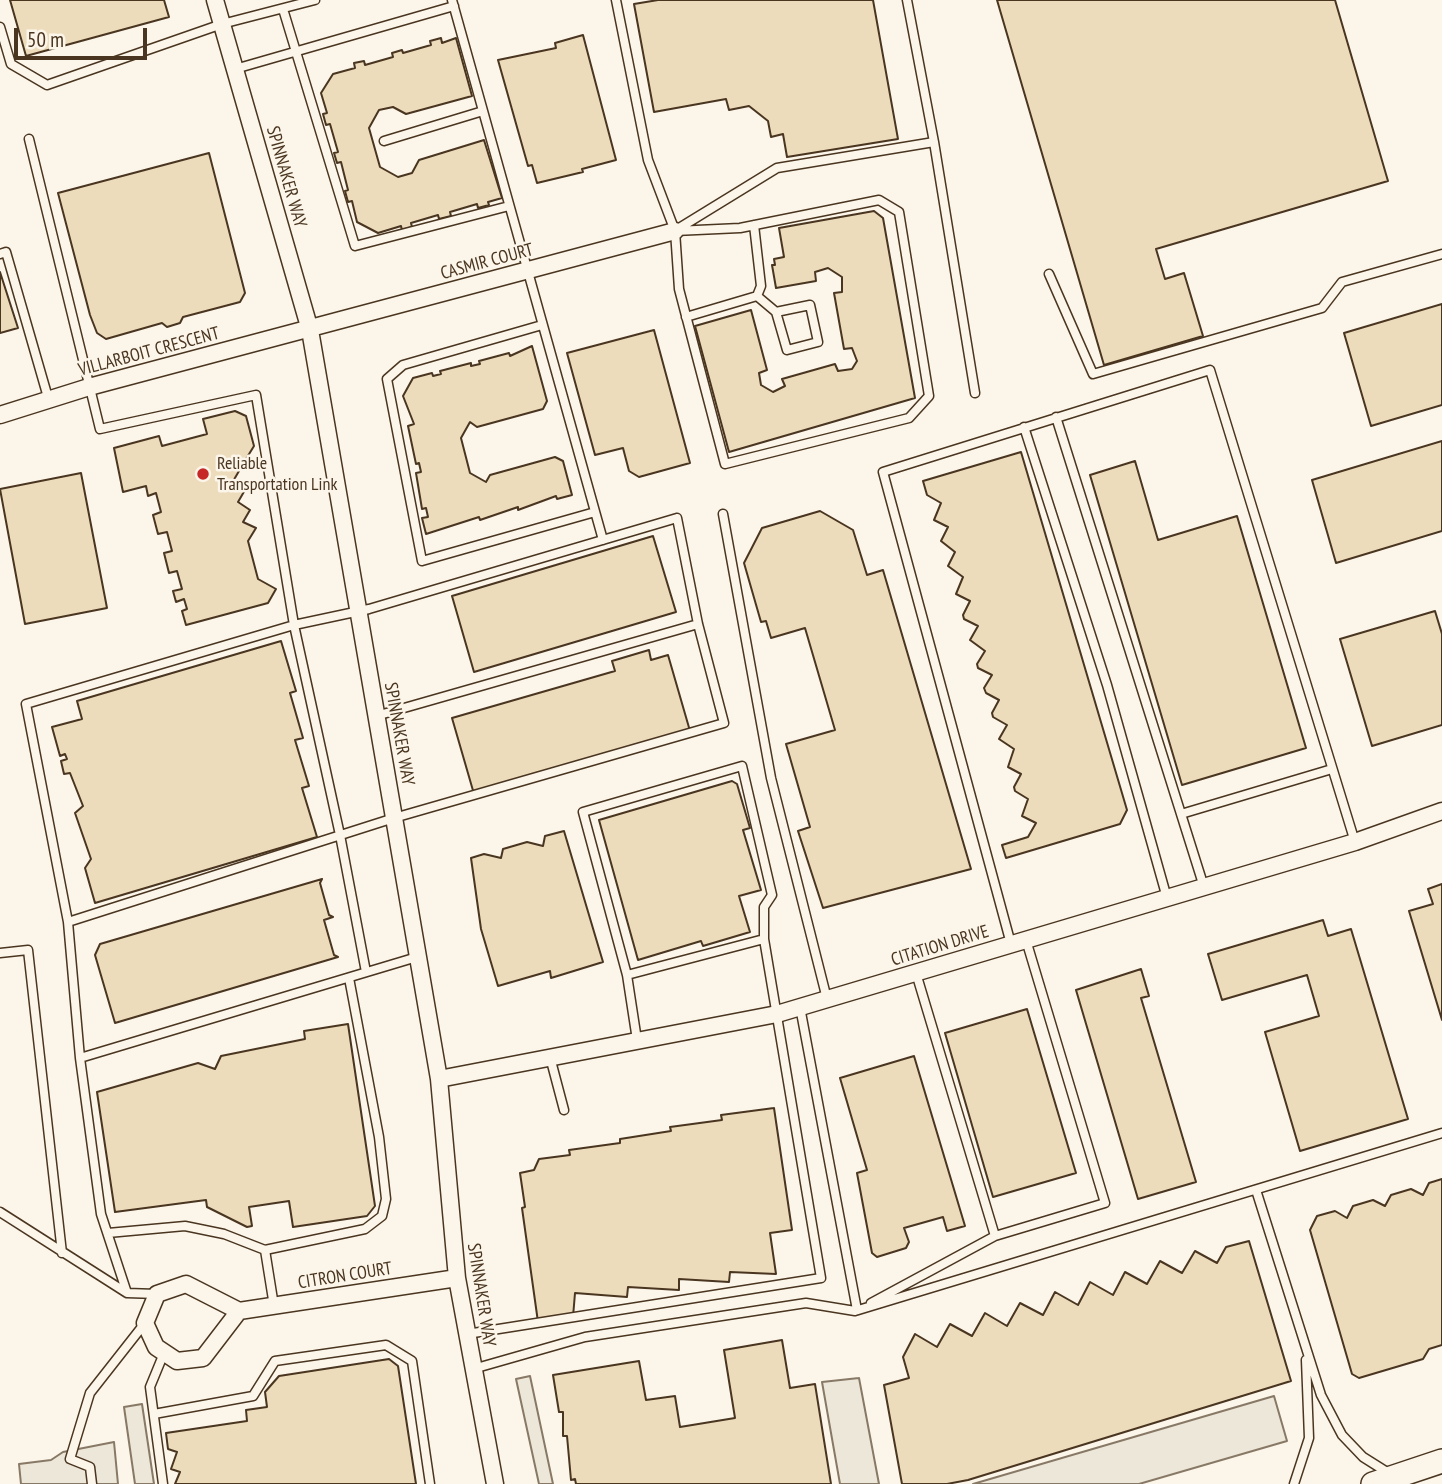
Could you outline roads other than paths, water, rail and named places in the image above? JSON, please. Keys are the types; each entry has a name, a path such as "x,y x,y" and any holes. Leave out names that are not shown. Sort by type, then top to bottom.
{"main road":[{"path":"1383,1480 1442,1461"}],"street":[{"name":"SPINNAKER WAY","path":"215,0 310,330 439,1079 457,1278 495,1484"},
{"name":"CASMIR COURT","path":"310,330 675,230"},
{"name":"VILLARBOIT CRESCENT","path":"0,415 89,387 310,330"},
{"name":"CITATION DRIVE","path":"439,1079 776,1014 1355,842 1442,811"},
{"name":"CITRON COURT","path":"239,1311 457,1278"},
{"path":"186,1284 239,1311 203,1359 177,1360 164,1353 156,1347 145,1323 157,1294 186,1284"}],"lane":[{"path":"0,27 11,64 47,85 222,24 315,0"},
{"path":"616,0 648,160 675,230 679,289 725,464 909,418 929,396 899,212 879,201 754,225 675,230"},
{"path":"906,0 934,142 975,393"},
{"path":"235,69 453,3 603,540"},
{"path":"283,9 355,246 509,206"},
{"path":"384,141 483,111"},
{"path":"29,139 100,429 256,395 294,625 341,835 366,972"},
{"path":"675,230 777,168 934,142"},
{"path":"754,225 761,286 757,296"},
{"path":"0,254 6,252 49,401"},
{"path":"1049,274 1093,374 1322,308 1342,282 1442,254"},
{"path":"686,317 757,296"},
{"path":"757,296 776,312 787,350 818,342 810,305 776,312"},
{"path":"542,325 403,365 387,379 422,561 595,512"},
{"path":"855,1311 995,1236 1105,1203 1018,942 883,472 1210,370 1355,842"},
{"path":"1056,417 1204,887"},
{"path":"1024,427 1107,685 1167,898"},
{"path":"723,514 771,778 827,999"},
{"path":"68,922 394,818 724,723 698,624 677,518 358,611 294,625 26,704 68,922 80,1058 101,1214 127,1293"},
{"path":"376,716 698,624"},
{"path":"467,1334 821,1278 764,939 764,907 772,895 742,766 583,812 627,975 637,1040"},
{"path":"1181,814 1332,769"},
{"path":"627,975 764,939"},
{"path":"0,953 28,950 62,1253"},
{"path":"80,1058 418,957"},
{"path":"916,973 995,1236"},
{"path":"107,1233 185,1226 224,1234 265,1250 365,1229 382,1216 386,1199 379,1138 349,978"},
{"path":"800,1007 855,1311"},
{"path":"550,1057 564,1110"},
{"path":"473,1369 585,1337 806,1303 855,1311 1442,1133"},
{"path":"1256,1190 1321,1395 1342,1435 1383,1480"},
{"path":"0,1212 127,1293 157,1294"},
{"path":"265,1250 274,1306"},
{"path":"92,1484 90,1467 69,1459 90,1393 145,1323"},
{"path":"154,1414 253,1396 275,1361 386,1345 412,1361 429,1484"},
{"path":"1294,1484 1309,1438 1305,1350"},
{"path":"163,1484 150,1387 164,1353"}],"place":[{"name":"Reliable Transportation Link","path":"203,474"}]}
